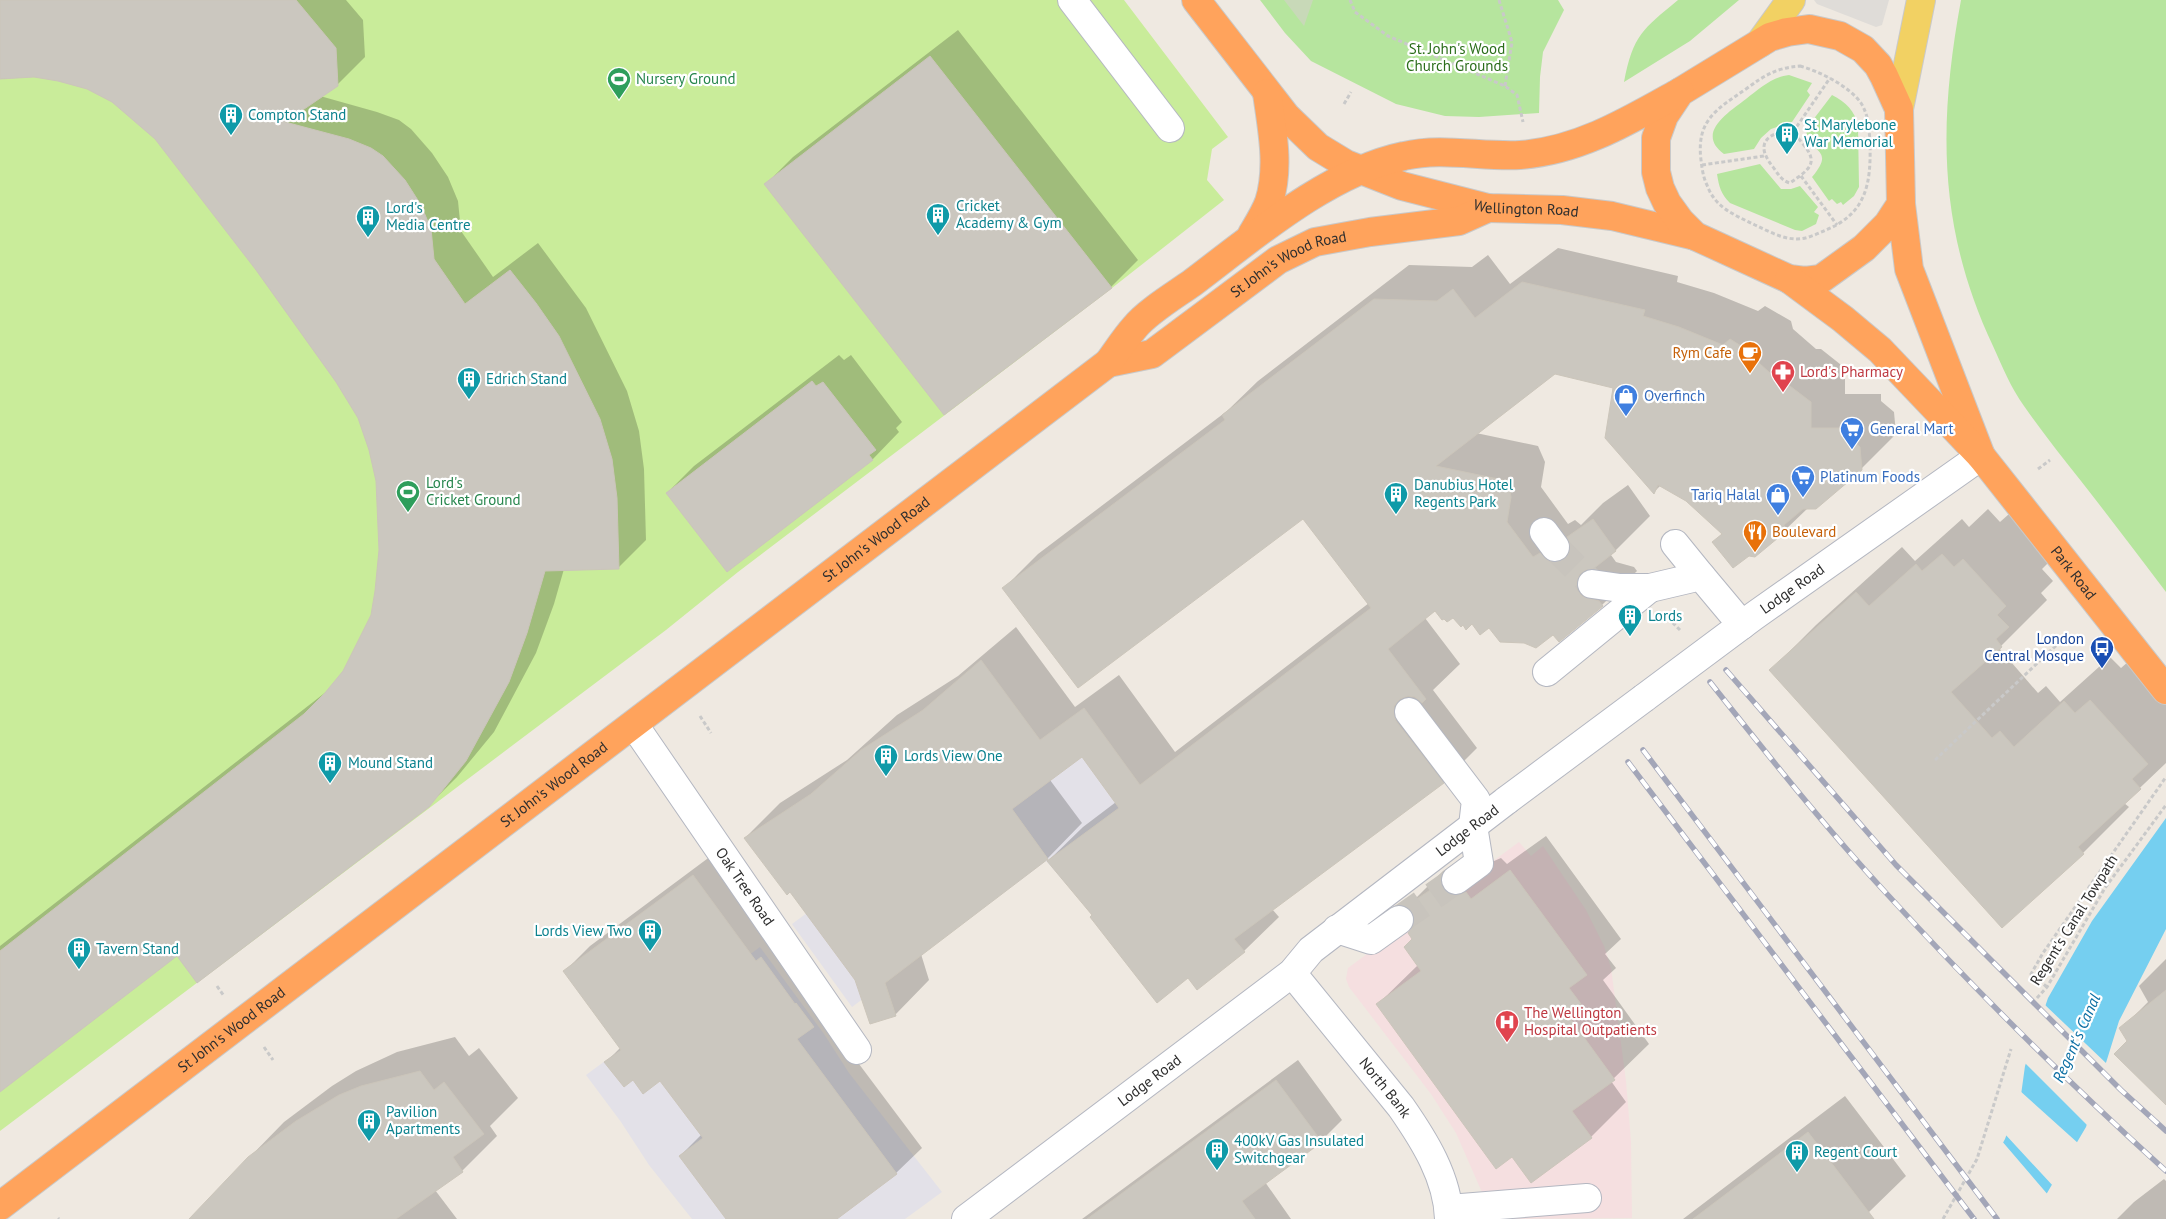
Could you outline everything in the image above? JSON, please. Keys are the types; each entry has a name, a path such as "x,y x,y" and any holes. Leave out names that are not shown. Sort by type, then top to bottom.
{"highway":[{"name":"Wellington Road","path":"1196,0 1286,116 1318,147 1360,170 1402,186 1488,208 1562,210 1612,216 1695,236"},
{"path":"1360,170 1394,158 1416,153 1446,151 1519,155 1547,152 1570,146 1622,125 1770,37 1809,29 1830,33 1852,42 1878,65 1899,109"},
{"path":"1680,92 1664,116 1656,138 1656,172 1667,203 1680,221 1695,236 1789,279 1805,281 1821,278 1864,248 1888,224 1901,204"},
{"path":"1249,240 1268,204 1275,177 1274,144 1267,93"},
{"name":"Park Road","path":"1899,109 1901,204 1909,270 1981,456"},
{"name":"St John's Wood Road","path":"0,1206 1108,364 1136,326 1297,206 1360,170"},
{"name":"St John's Wood Road","path":"1108,364 1152,354 1278,260 1315,242 1370,232 1460,221 1488,208"},
{"name":"Park Road","path":"1789,279 1843,319 1880,350 1981,456 2166,690"}],"main road":[{"path":"1760,43 1791,0"},
{"path":"1899,109 1921,0"}],"street":[{"path":"1072,0 1170,128"},
{"name":"Lodge Road","path":"966,1219 1292,973 1311,950 1337,929 1507,800 1742,626 1981,456"},
{"path":"1675,544 1742,626"},
{"path":"1592,584 1620,588 1650,588 1701,576"},
{"path":"1547,672 1650,588"},
{"path":"1409,712 1476,800 1473,826 1479,863 1456,880"},
{"name":"Oak Tree Road","path":"634,725 857,1050"},
{"path":"1337,929 1371,940 1399,920"},
{"name":"North Bank","path":"1292,973 1401,1107 1416,1129 1436,1166 1443,1186 1449,1214"},
{"path":"1449,1214 1587,1198"}],"path":[{"path":"1350,0 1355,12 1388,36 1505,86 1517,95 1523,122"},
{"path":"1499,0 1512,42 1505,86"},
{"path":"1800,66 1830,78 1857,99 1866,115 1869,127 1870,171 1866,192 1849,216 1837,225 1812,236 1799,239 1775,234 1730,213 1719,205 1709,192 1702,165 1700,147 1703,130 1713,113 1771,71 1800,66"},
{"path":"1794,132 1830,78"},
{"path":"1344,104 1351,92"},
{"path":"1782,132 1794,132 1811,156 1811,165 1801,176 1790,183 1764,156 1763,145 1782,132"},
{"path":"1702,165 1764,156"},
{"path":"1801,176 1837,225"},
{"path":"2038,469 2050,460"},
{"path":"1670,620 1680,630"},
{"path":"1935,760 2066,636"},
{"path":"696,711 711,733"},
{"path":"2047,987 2031,974 2043,953 2165,778"},
{"name":"Regent's Canal Towpath","path":"2037,998 2047,987 2105,888 2166,805"},
{"path":"260,1043 273,1060"},
{"path":"1943,1219 1977,1159 2011,1049"}],"shaded area":[{"path":"1814,0 1889,0 1882,25 1876,27 1817,4"},
{"path":"1084,708 1159,812 1066,884 1046,861 852,1007 792,924"},
{"name":"The Wellington Hospital Outpatients","path":"1519,842 1531,856 1543,846 1586,910 1604,946 1611,968 1626,1081 1631,1141 1632,1218 1490,1219 1488,1206 1456,1133 1431,1094 1349,987 1346,979 1348,968"},
{"path":"760,947 824,1034 849,1073 942,1192 905,1219 692,1219 649,1165 621,1122 586,1075"}],"green space":[{"name":"Lord's Cricket Ground","path":"0,0 1124,0 1228,137 1212,149 1207,180 1224,200 1112,288 738,572 666,630 0,1131"},
{"name":"St. John's Wood Church Grounds","path":"1260,0 1558,0 1564,10 1543,52 1539,113 1479,117 1445,116 1396,104 1311,61 1285,33"},
{"path":"1284,0 1313,0 1304,26"},
{"path":"1678,0 1739,0 1690,41 1624,82 1631,53 1641,34 1656,18"},
{"path":"1961,0 2166,0 2166,592 2019,399 2003,369 1975,303 1962,260 1953,218 1948,176 1949,90"},
{"path":"1789,75 1812,83 1807,91 1810,95 1792,122 1771,129 1761,138 1754,149 1724,154 1716,146 1713,138 1718,124 1731,110 1766,84 1777,78"},
{"path":"1832,95 1849,107 1855,116 1858,126 1859,187 1854,196 1843,205 1841,202 1837,204 1832,199 1829,201 1812,177 1819,167 1822,155 1811,143 1806,129"},
{"path":"1760,164 1781,189 1791,189 1800,186 1818,207 1814,212 1819,215 1816,224 1802,231 1795,230 1730,203 1724,197 1717,174"}],"water":[{"name":"Regent's Canal","path":"2166,818 2166,929 2119,1021 2086,1127 2037,1210 1962,1219 2005,1139 2021,1095 2025,1066 2048,998 2092,921"}],"pier":[{"path":"2044,1004 2107,1064 2089,1127 2024,1062"},
{"path":"2019,1090 2079,1144 2054,1187 2004,1133"},
{"path":"2001,1140 2049,1196 2036,1219 1960,1219"}],"building":[{"path":"0,0 296,0 336,48 338,86 285,122 349,139 371,148 383,156 405,180 421,205 431,229 434,259 465,304 510,270 536,303 559,336 600,419 612,459 617,498 619,569 545,571 527,633 509,682 466,761 429,807 197,983 177,956 0,1092 0,951 304,714 324,694 343,671 371,615 379,550 376,481 369,450 358,418 336,382 256,270 155,139 112,102 87,89 34,77 0,79"},
{"name":"Cricket Academy & Gym","path":"930,56 1112,288 944,415 764,184"},
{"path":"1522,282 1645,310 1643,316 1679,327 1723,345 1730,339 1757,356 1759,363 1781,383 1786,383 1811,402 1811,428 1848,428 1847,436 1860,447 1862,470 1816,509 1803,509 1784,525 1784,533 1755,557 1749,556 1733,568 1712,542 1722,534 1686,501 1658,485 1654,494 1605,438 1613,388 1555,374 1436,466 1503,480 1510,491 1511,497 1507,522 1533,557 1540,553 1549,561 1556,563 1564,560 1569,553 1570,545 1567,537 1593,519 1616,551 1593,569 1586,570 1580,574 1577,589 1582,596 1599,601 1603,606 1559,642 1553,635 1536,648 1524,643 1500,642 1489,628 1480,635 1472,624 1466,630 1463,625 1461,627 1453,618 1447,622 1444,619 1442,620 1435,611 1388,649 1426,699 1422,703 1415,697 1408,696 1400,699 1394,706 1396,721 1444,783 1234,939 1245,952 1197,990 1188,978 1157,1003 1090,917 1092,915 1047,861 1119,808 1082,757 1012,809 1048,859 885,983 896,1016 870,1024 855,980 790,892 787,895 744,838 811,794 861,750 923,710 981,660 1040,740 1084,708 1140,785 1371,608 1303,519 1078,688 1002,588 1225,420 1222,415 1374,299 1437,301 1453,289 1475,318"},
{"path":"812,381 816,386 823,382 876,450 869,455 873,460 727,572 666,493"},
{"path":"1942,554 1954,567 1963,559 2006,606 1997,615 2009,627 1996,639 2002,647 1951,692 1992,738 2000,731 2014,747 2064,701 2075,713 2090,700 2148,764 2132,779 2141,789 2078,847 2084,854 2002,928 1769,670 1856,592 1869,606 1916,564 1922,571"},
{"name":"The Wellington Hospital Outpatients","path":"1510,870 1587,975 1569,988 1581,1004 1567,1014 1615,1080 1572,1111 1592,1138 1531,1183 1512,1157 1496,1169 1376,1004 1421,971 1404,947 1412,939 1408,933 1413,927 1415,919 1412,911 1406,906 1441,883 1444,890 1449,894 1458,895 1466,892 1471,899"},
{"path":"693,875 756,961 761,957 814,1027 797,1039 897,1174 837,1219 726,1219 679,1156 703,1138 660,1081 643,1094 633,1080 624,1087 604,1062 621,1050 563,971"},
{"path":"2166,990 2166,1105 2114,1054 2127,1041 2119,1028"},
{"name":"Pavilion Apartments","path":"420,1071 434,1090 444,1082 484,1134 453,1157 463,1172 396,1219 189,1219 248,1157 296,1121 339,1095 361,1086"},
{"name":"400kV Gas Insulated Switchgear","path":"1276,1080 1322,1142 1242,1201 1255,1219 1087,1219"},
{"name":"Regent Court","path":"1808,1132 1874,1219 1693,1219"}],"tunnel":[{"path":"1555,547 1592,584"},
{"path":"1399,920 1456,880"}],"railway":[{"path":"1726,670 1896,865 2121,1090 2166,1131"},
{"path":"1710,682 1818,816 1920,930 2023,1036 2166,1171"},
{"path":"1643,750 1997,1219"},
{"path":"1628,762 1974,1219"}],"place":[{"name":"Nursery Ground","path":"619,100"},
{"name":"Compton Stand","path":"231,136"},
{"name":"St Marylebone War Memorial","path":"1787,155"},
{"name":"Cricket Academy & Gym","path":"938,236"},
{"name":"Lord's Media Centre","path":"368,238"},
{"name":"Rym Cafe","path":"1750,374"},
{"name":"Lord's Pharmacy","path":"1783,393"},
{"name":"Edrich Stand","path":"469,400"},
{"name":"Overfinch","path":"1626,417"},
{"name":"General Mart","path":"1852,450"},
{"name":"Platinum Foods","path":"1803,498"},
{"name":"Lord's Cricket Ground","path":"408,513"},
{"name":"Danubius Hotel Regents Park","path":"1396,515"},
{"name":"Tariq Halal","path":"1778,516"},
{"name":"Boulevard","path":"1755,553"},
{"name":"Lords","path":"1630,637"},
{"name":"London Central Mosque","path":"2102,669"},
{"name":"Lords View One","path":"886,777"},
{"name":"Mound Stand","path":"330,784"},
{"name":"Lords View Two","path":"650,952"},
{"name":"Tavern Stand","path":"79,970"},
{"name":"The Wellington Hospital Outpatients","path":"1507,1043"},
{"name":"Pavilion Apartments","path":"369,1142"},
{"name":"400kV Gas Insulated Switchgear","path":"1217,1171"},
{"name":"Regent Court","path":"1797,1173"}]}
